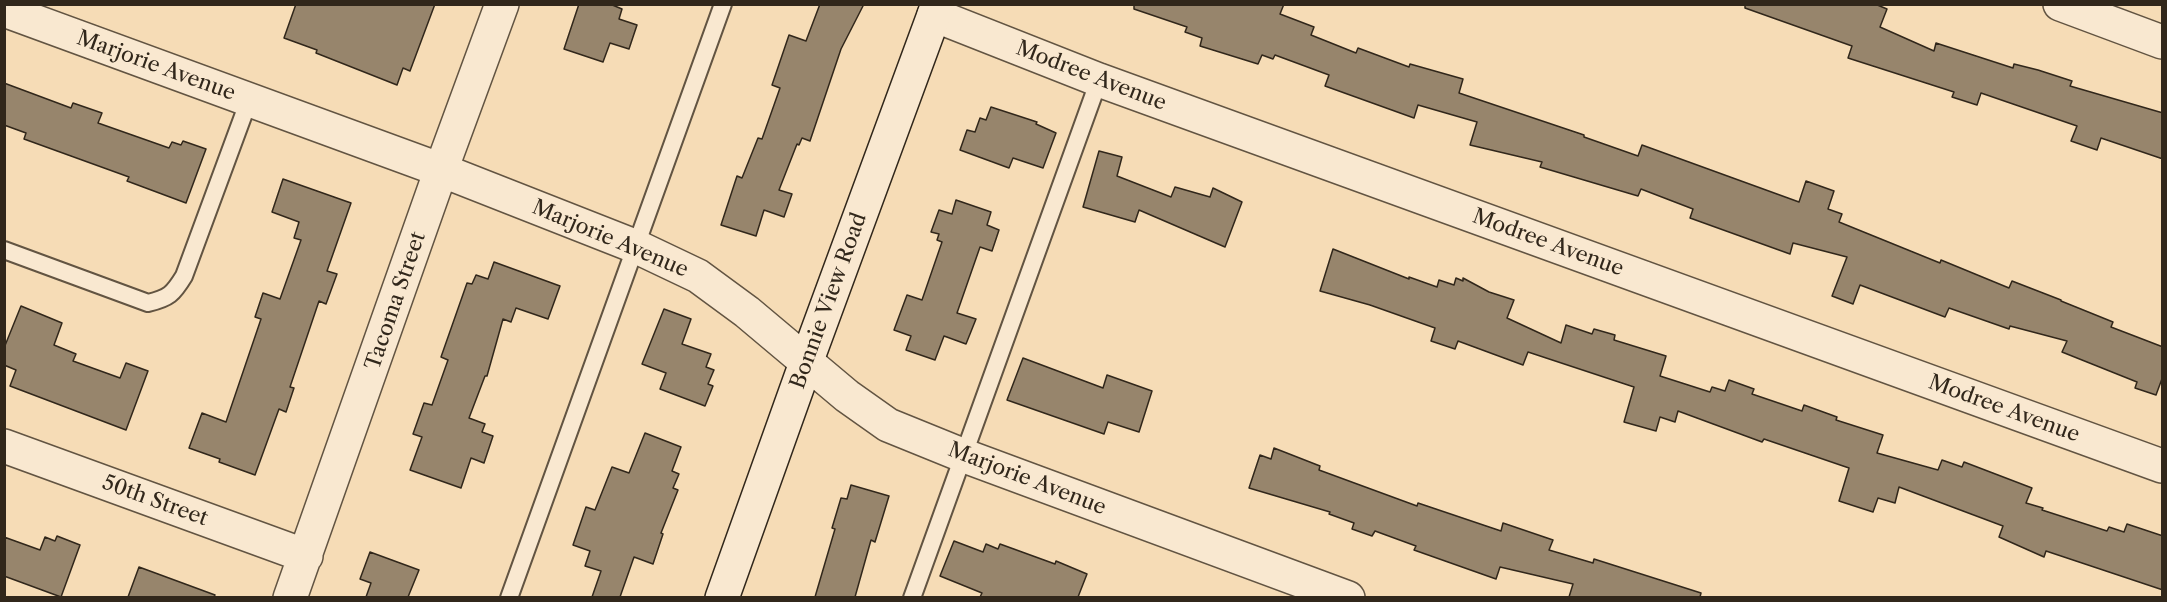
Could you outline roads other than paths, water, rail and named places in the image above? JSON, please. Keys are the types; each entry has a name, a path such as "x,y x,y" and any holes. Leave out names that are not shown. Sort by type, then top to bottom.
{"street":[{"name":"Tacoma Street","path":"290,597 502,4"},
{"path":"2060,4 2163,42"},
{"name":"Marjorie Avenue","path":"4,10 441,170 637,247 698,276 807,360 847,396 888,425 962,455 1348,597"},
{"name":"Modree Avenue","path":"936,10 1100,80 2163,466"},
{"name":"Bonnie View Road","path":"722,597 936,10"},
{"name":"50th Street","path":"4,446 306,556"}],"lane":[{"path":"509,597 723,4"},
{"path":"912,597 1100,80"},
{"path":"4,250 148,303 173,294 184,276 249,100"}]}
